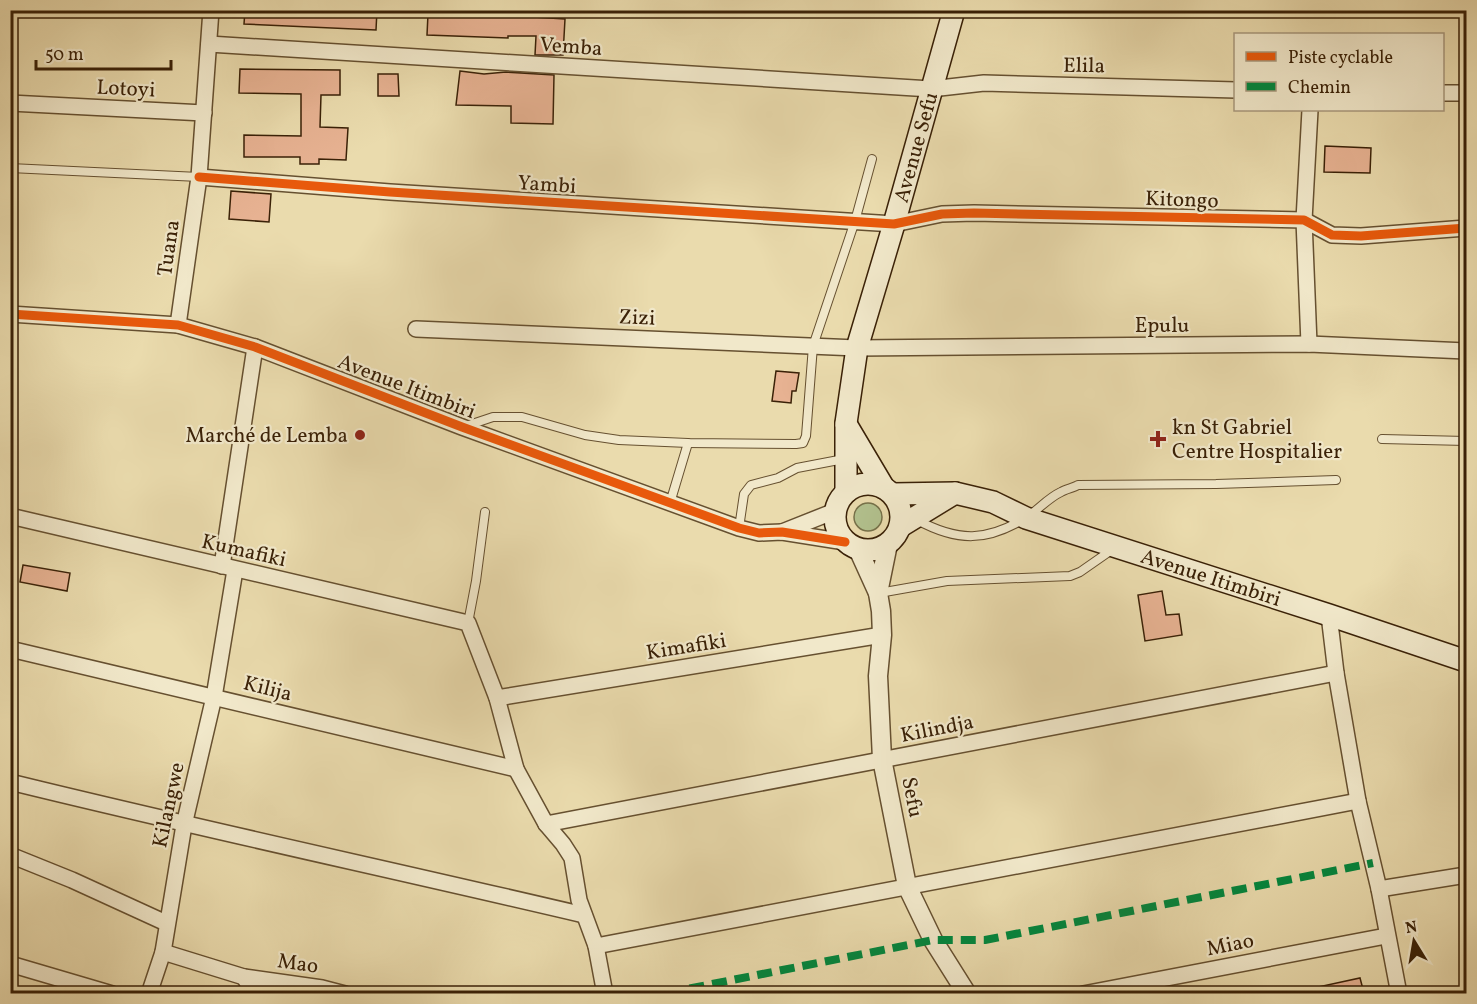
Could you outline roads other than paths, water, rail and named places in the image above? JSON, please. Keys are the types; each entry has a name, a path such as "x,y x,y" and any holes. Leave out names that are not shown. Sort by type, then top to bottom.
{"main road":[{"name":"Avenue Sefu","path":"846,492 846,423 857,348 954,10"},
{"path":"846,423 907,522"},
{"path":"888,491 864,484 846,492 839,501 835,511 835,525 852,546 877,550 888,544 907,522 955,493"},
{"name":"Avenue Itimbiri","path":"888,491 955,493 993,502 1026,518 1467,661"}],"street":[{"name":"Tuana","path":"178,326 199,177 211,10"},
{"name":"Vemba","path":"209,44 931,89"},
{"name":"Elila","path":"931,89 984,83 1234,90"},
{"path":"1444,93 1467,93"},
{"name":"Lotoyi","path":"10,103 204,113"},
{"path":"1309,345 1304,220 1310,111"},
{"name":"Yambi","path":"199,177 390,192 894,224"},
{"name":"Kitongo","path":"894,224 942,214 974,213 1304,220 1332,235 1361,237 1467,228"},
{"name":"Avenue Itimbiri","path":"10,314 178,326 255,346 462,427 739,528 759,532 783,532 852,546"},
{"name":"Zizi","path":"416,329 857,348"},
{"name":"Epulu","path":"857,348 1309,345 1467,351"},
{"name":"Kilangwe","path":"149,993 163,952 184,825 214,697 255,346"},
{"path":"783,532 835,511"},
{"name":"Kumafiki","path":"10,516 468,623"},
{"path":"878,593 888,544"},
{"path":"852,546 878,593"},
{"name":"Sefu","path":"878,593 882,635 878,676 882,759 907,886 933,940 967,993"},
{"path":"1329,615 1336,673 1358,801 1379,889 1386,936 1399,993"},
{"path":"468,623 496,698 516,770 546,824 572,858 584,915 596,946 605,993"},
{"name":"Kimafiki","path":"496,698 882,635"},
{"name":"Kilija","path":"10,649 516,770"},
{"name":"Kilindja","path":"546,824 1336,673"},
{"path":"10,782 184,825 391,869 584,915"},
{"path":"596,946 1358,801"},
{"path":"10,855 72,880 166,923"},
{"path":"1379,889 1467,875"},
{"name":"Miao","path":"1083,993 1386,936"},
{"name":"Mao","path":"163,952 244,976 345,993"},
{"path":"10,964 112,993"},
{"name":"Mao","path":"244,976 254,993"}],"lane":[{"path":"462,427 493,417 522,417 585,435 619,440 688,443 796,444 803,442 806,436 813,346 855,221 872,159"},
{"path":"10,168 199,177"},
{"path":"1383,439 1467,441"},
{"path":"670,503 688,443"},
{"path":"739,528 744,494 751,485 778,478 797,468 846,458"},
{"path":"907,522 962,537 990,535 1026,518 1061,492 1078,485 1336,480"},
{"path":"468,623 485,512"},
{"path":"878,593 947,581 1070,576 1080,572 1116,547"}],"place":[{"name":"Marché de Lemba","path":"360,435"},
{"name":"kn St Gabriel Centre Hospitalier","path":"1158,439"}]}
